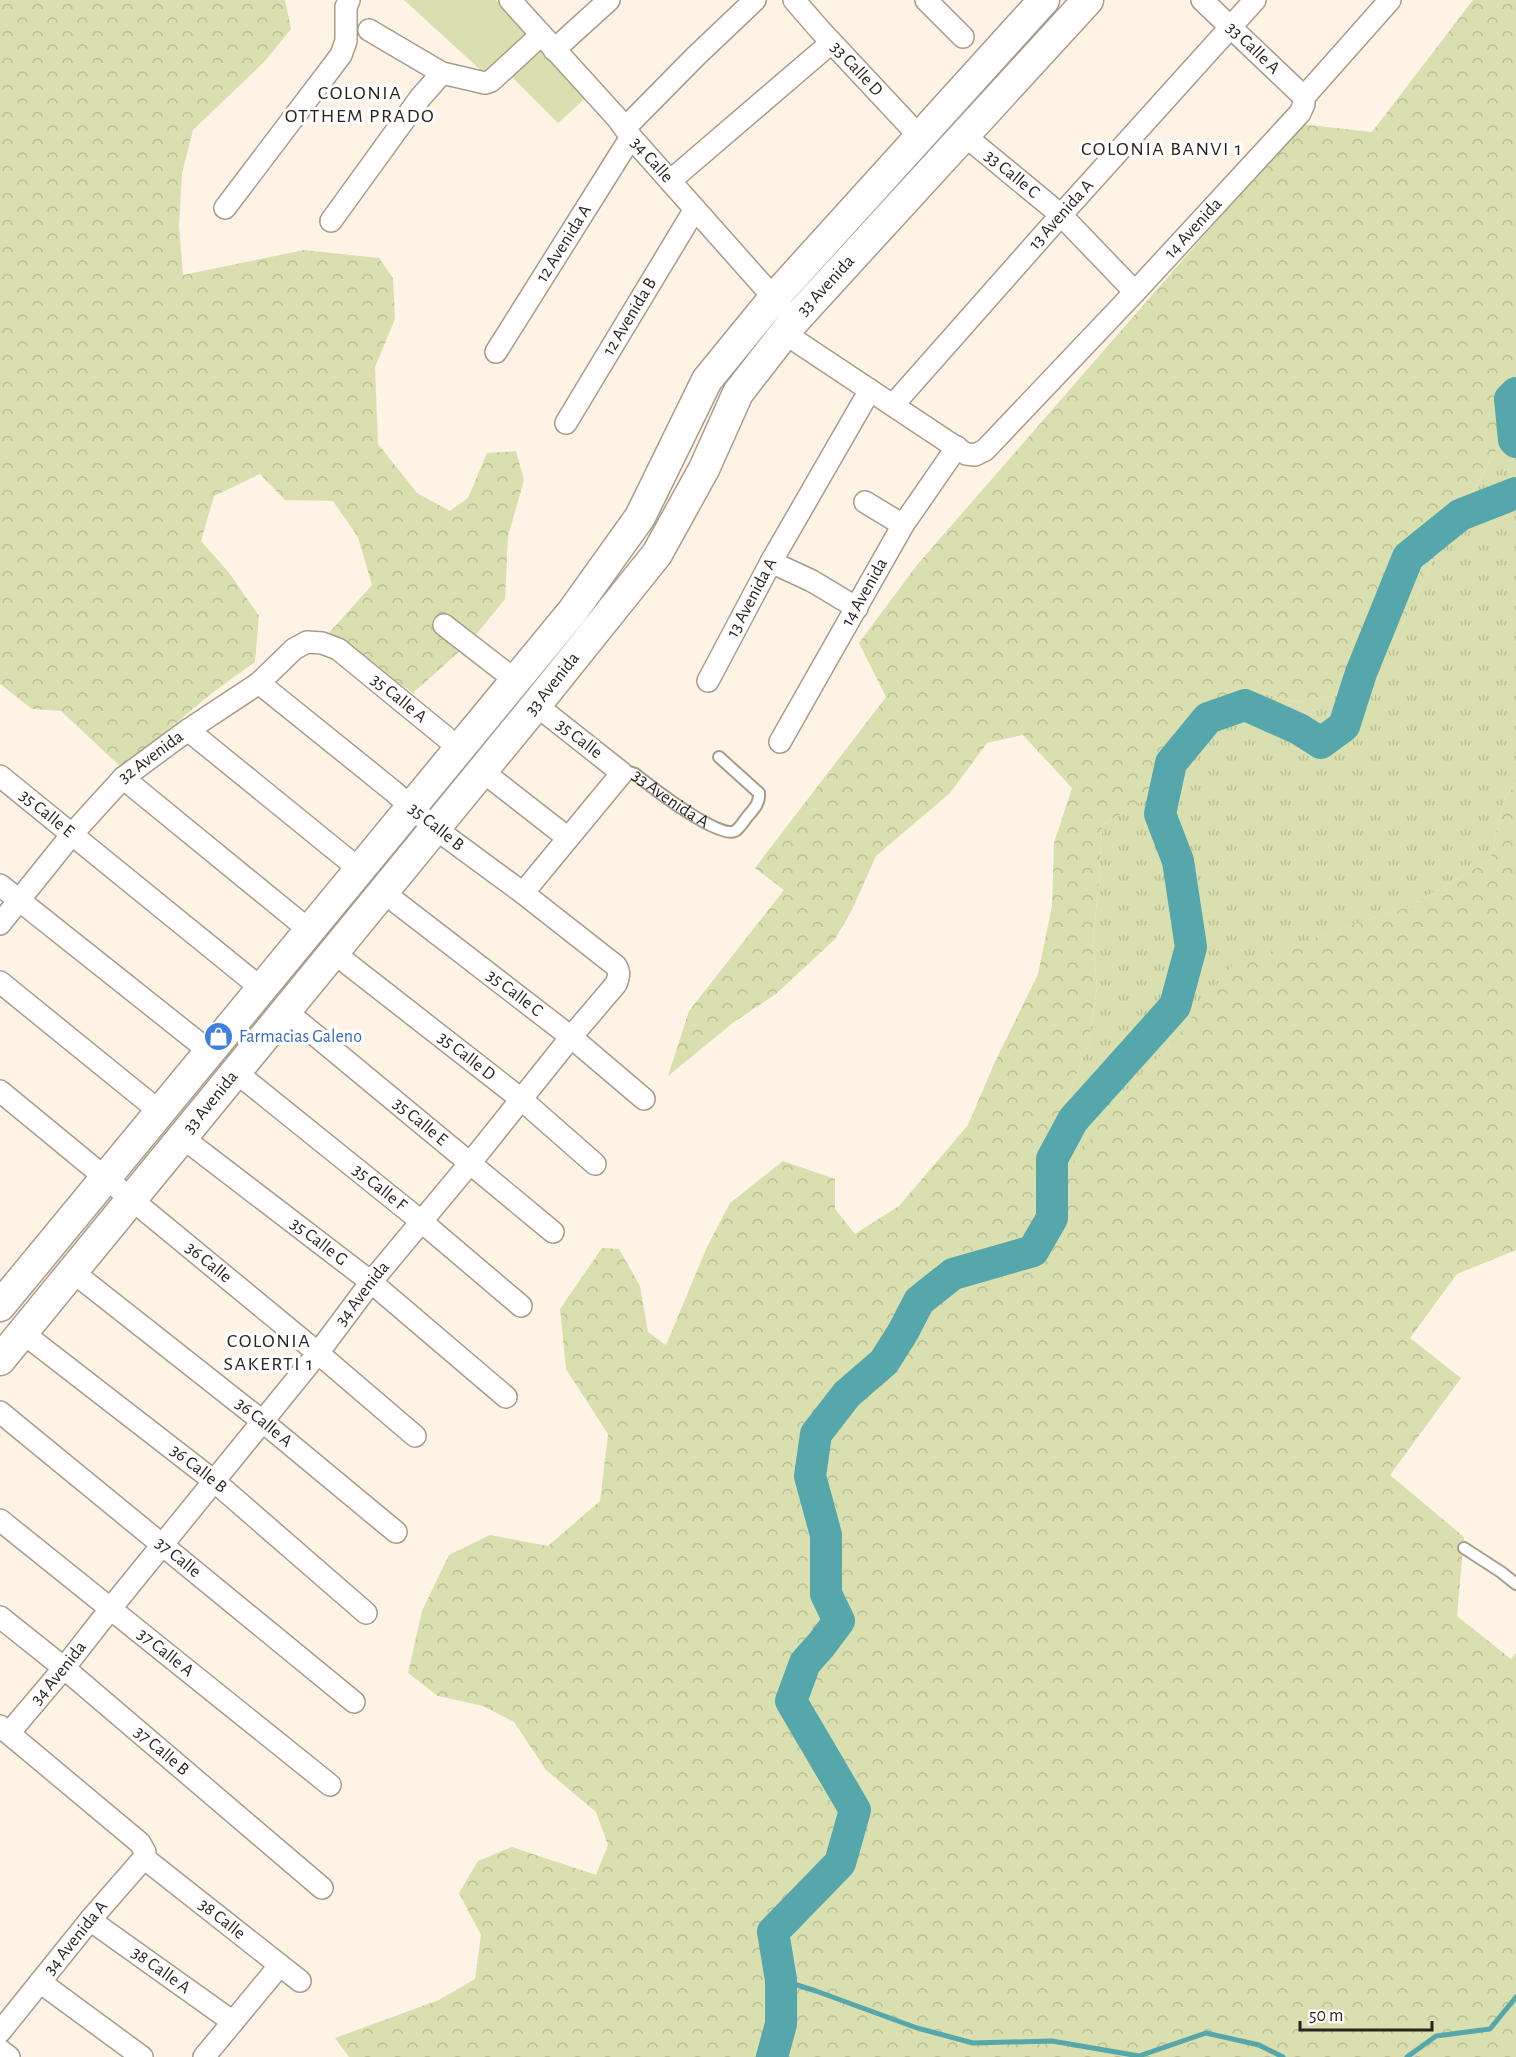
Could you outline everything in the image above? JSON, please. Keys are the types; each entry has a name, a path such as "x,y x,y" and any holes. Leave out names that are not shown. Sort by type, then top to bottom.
{"street":[{"path":"225,208 341,55 346,41 346,8 349,0"},
{"name":"34 Calle","path":"510,0 774,298 789,327 870,390 966,454 975,455 985,450"},
{"path":"369,30 442,73 485,83 609,0"},
{"name":"12 Avenida A","path":"496,352 628,133 696,56 755,0"},
{"name":"33 Calle D","path":"794,0 831,43 920,137"},
{"path":"926,0 963,37"},
{"name":"33 Avenida","path":"0,1306 572,612 640,517 707,380 774,298 1044,0"},
{"name":"33 Avenida","path":"0,1360 436,829 657,554 704,469 738,393 789,327 1088,0"},
{"name":"33 Calle A","path":"1202,0 1304,97"},
{"name":"13 Avenida A","path":"893,405 1060,215 1255,0"},
{"name":"14 Avenida","path":"985,450 1300,113 1304,97 1390,0"},
{"path":"670,181 831,43"},
{"path":"331,221 420,98 442,73"},
{"name":"33 Calle C","path":"964,135 1060,215 1135,292"},
{"name":"12 Avenida B","path":"566,423 695,209"},
{"name":"13 Avenida A","path":"708,681 771,562 870,390"},
{"name":"14 Avenida","path":"780,742 903,525 957,447"},
{"path":"865,502 903,525"},
{"path":"771,562 812,581 857,608"},
{"path":"444,625 515,680"},
{"name":"32 Avenida","path":"0,924 73,833 123,778 188,730 259,683 294,650 308,642 322,643 338,649"},
{"name":"35 Calle A","path":"338,649 459,748"},
{"name":"35 Calle B","path":"259,683 393,791 436,829 616,966"},
{"name":"35 Calle","path":"536,705 622,773"},
{"path":"188,730 359,869"},
{"path":"482,771 568,838"},
{"name":"33 Avenida A","path":"523,893 622,773"},
{"name":"35 Calle E","path":"0,776 261,988"},
{"path":"123,778 309,930"},
{"path":"0,885 209,1051"},
{"name":"35 Calle C","path":"384,892 571,1037 644,1099"},
{"name":"35 Calle D","path":"334,953 521,1099 595,1164"},
{"name":"34 Avenida","path":"4,1730 64,1668 318,1353 371,1282 616,984 619,972 616,966"},
{"path":"0,982 159,1111"},
{"name":"35 Calle E","path":"286,1011 554,1232"},
{"name":"35 Calle F","path":"237,1073 422,1221 520,1306"},
{"name":"36 Calle","path":"0,1091 318,1353 415,1436"},
{"name":"35 Calle G","path":"183,1138 371,1282 506,1398"},
{"name":"36 Calle A","path":"73,1272 262,1421 396,1532"},
{"name":"36 Calle B","path":"23,1333 214,1481 366,1613"},
{"name":"37 Calle","path":"0,1412 354,1702"},
{"name":"37 Calle A","path":"0,1520 330,1785"},
{"name":"37 Calle B","path":"0,1617 64,1668 322,1888"},
{"name":"38 Calle","path":"4,1730 142,1850 300,1981"},
{"name":"34 Avenida A","path":"0,2032 90,1920 142,1850"},
{"name":"38 Calle A","path":"90,1920 232,2022"},
{"path":"204,2057 280,1965"},
{"path":"40,1982 142,2057"},
{"path":"0,2050 9,2057"}],"lane":[{"name":"33 Avenida A","path":"622,773 634,774 674,805 718,829 735,831 758,804 759,792 719,757"},
{"path":"1464,1548 1516,1584"}],"green space":[{"path":"0,0 285,0 291,29 265,61 193,130 182,173 179,226 183,275 304,250 379,258 393,278 395,319 375,367 378,444 417,493 450,511 468,498 487,453 516,451 524,480 508,536 505,599 471,641 413,693 328,634 372,585 358,537 333,501 285,500 260,474 214,496 201,541 230,574 259,616 255,662 212,693 122,768 61,711 32,709 0,684"},
{"path":"404,0 496,0 528,34 485,74"},
{"path":"1473,0 1516,0 1516,416 1431,564 1407,615 1382,659 1345,694 1296,702 1252,690 1201,724 1175,782 1102,825 1093,941 1097,987 1089,1042 1057,1125 1075,1165 1108,1110 1171,1044 1233,964 1410,906 1490,860 1505,798 1516,783 1516,1250 1457,1274 1410,1338 1461,1378 1390,1475 1464,1537 1457,1616 1511,1659 1516,1653 1516,2057 349,2057 335,2038 439,2000 475,1979 481,1935 459,1893 478,1861 512,1847 596,1875 608,1845 596,1812 546,1770 514,1722 483,1706 438,1696 408,1673 422,1611 449,1555 490,1535 548,1546 600,1501 608,1434 566,1369 560,1309 602,1248 619,1249 640,1286 648,1332 666,1345 707,1247 730,1203 783,1161 835,1179 835,1209 855,1234 899,1206 968,1125 994,1064 1038,974 1052,906 1054,843 1072,788 1023,735 987,743 950,793 876,856 852,910 835,939 776,994 734,1022 668,1076 689,1011 784,890 755,868 886,697 859,643 917,565 1301,124 1372,132"},
{"path":"541,45 586,98 558,123 507,72"},
{"path":"1516,416 1516,783 1505,798 1490,860 1410,906 1307,940 1171,1044 1108,1110 1075,1166 1057,1125 1089,1042 1097,987 1093,941 1102,825 1175,782 1201,724 1252,690 1296,702 1345,694 1382,659 1407,615 1431,564"}],"waterway":[{"path":"1516,393 1510,399 1516,442"},
{"path":"772,2057 781,2024 781,1980 773,1932 840,1863 855,1810 791,1701 805,1663 839,1621 826,1594 826,1535 810,1476 816,1434 847,1394 884,1362 919,1301 953,1274 1033,1251 1052,1218 1052,1159 1073,1120 1175,1006 1191,947 1178,861 1160,814 1171,763 1208,718 1245,705 1299,729 1321,743 1344,726 1361,673 1408,557 1460,515 1516,493"},
{"path":"781,1980 917,2028 973,2043 1052,2041 1139,2056 1206,2033 1259,2045 1283,2057"},
{"path":"1407,2057 1436,2036 1490,2029 1516,1997"}],"place":[{"name":"Farmacias Galeno","path":"218,1037"}],"district":[{"name":"COLONIA OTTHEM PRADO","path":"360,104"},
{"name":"COLONIA BANVI 1","path":"1162,149"},
{"name":"COLONIA SAKERTI 1","path":"269,1352"}]}
